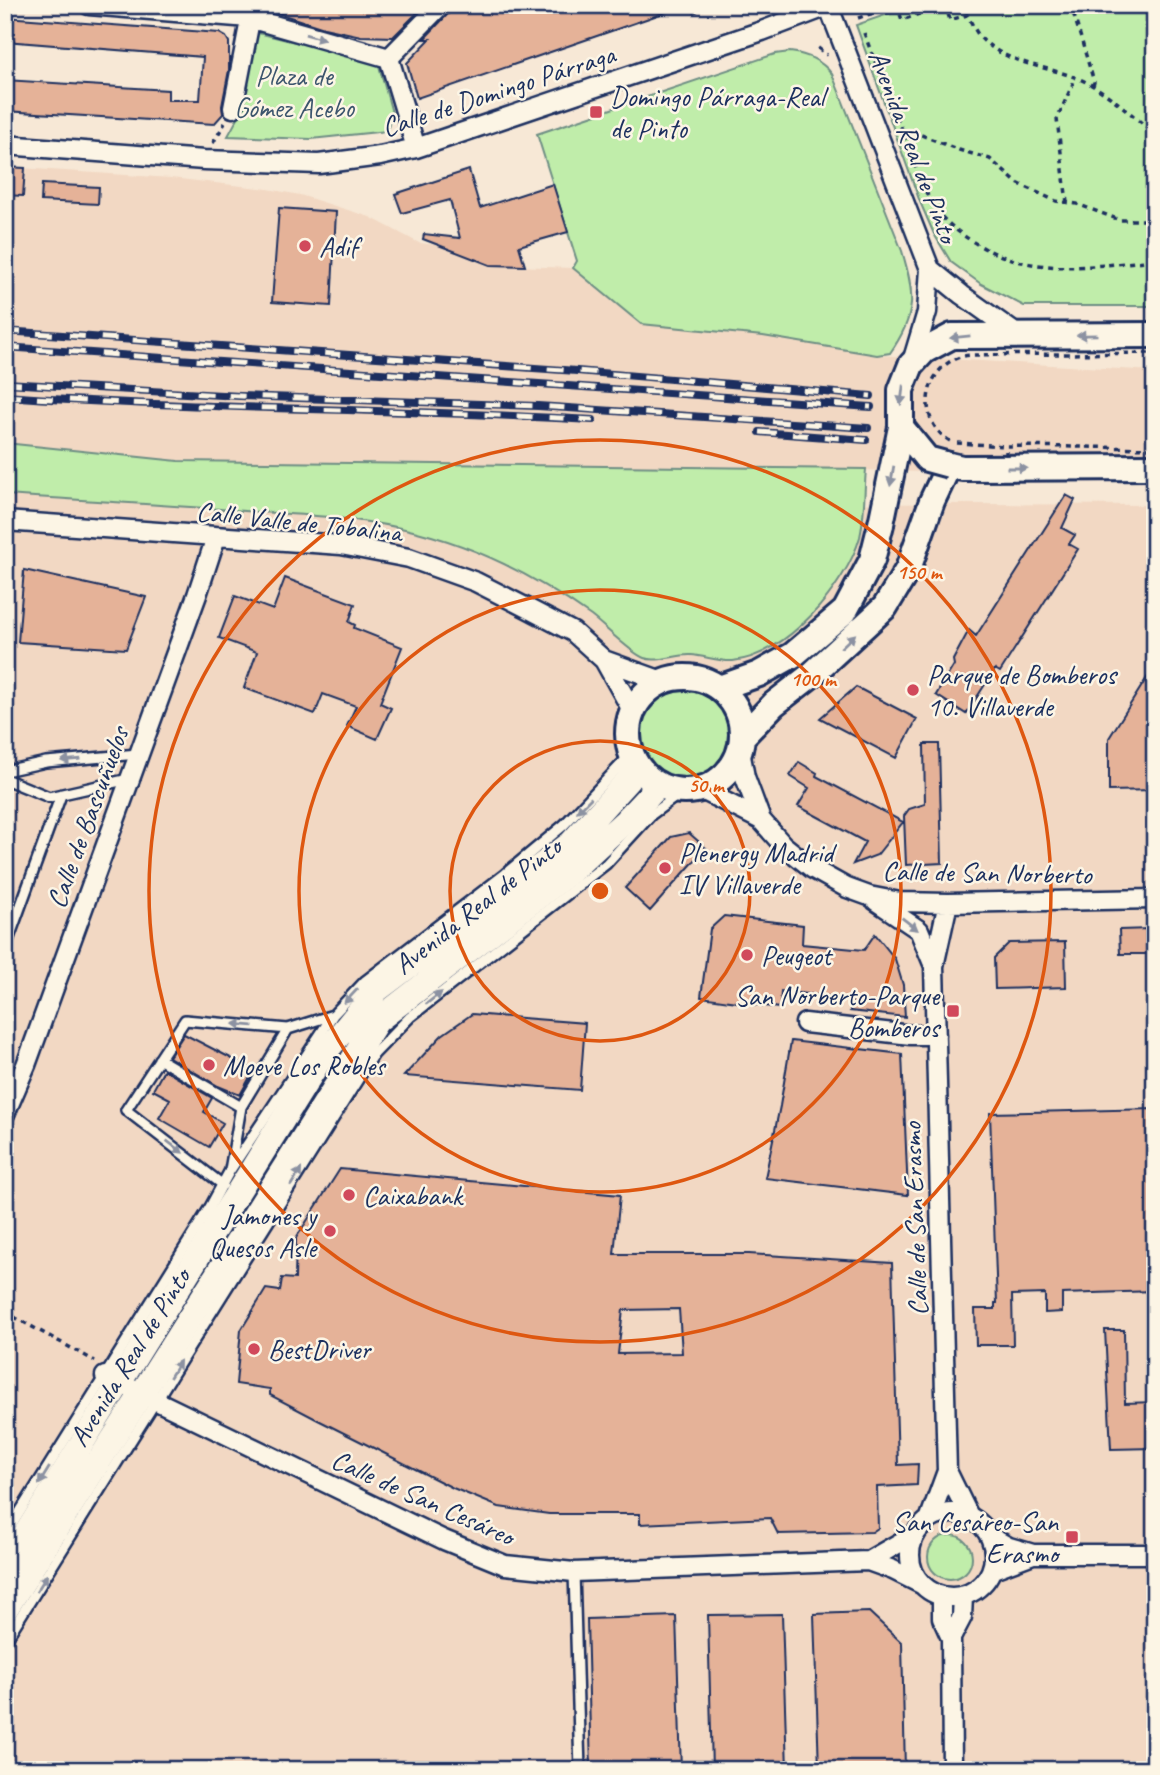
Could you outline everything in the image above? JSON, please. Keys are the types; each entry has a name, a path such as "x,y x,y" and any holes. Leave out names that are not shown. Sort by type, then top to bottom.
{"main road":[{"path":"719,688 759,674 793,654 845,611 872,561 901,427 901,390 911,365 924,351 953,336 1155,334"},
{"path":"901,427 927,459 962,468 1155,467"},
{"path":"742,743 737,709 719,688 701,679 681,677 662,681 644,693 632,710 627,732 634,762 658,786 692,791 726,775 742,743 774,704 810,676 885,607 908,569 932,501 949,465"},
{"name":"Avenida Real de Pinto","path":"5,1611 126,1385 323,1055 376,991 571,843 634,762"},
{"name":"Avenida Real de Pinto","path":"5,1567 126,1385 377,1021 570,872 658,786"}],"street":[{"path":"89,5 251,12 389,58"},
{"path":"389,58 441,5"},
{"name":"Calle de Domingo Párraga","path":"5,145 204,160 319,164 380,156 416,148 762,31 828,5"},
{"name":"Avenida Real de Pinto","path":"828,5 930,269 928,312 911,365"},
{"path":"233,108 251,12"},
{"path":"389,58 416,148"},
{"name":"Avenida Real de Pinto","path":"930,269 962,296 1018,335"},
{"name":"Calle Valle de Tobalina","path":"5,521 341,545 409,558 477,582 573,632 604,660 632,710"},
{"name":"Calle de Bascuñuelos","path":"5,1114 26,1065 216,537"},
{"name":"Calle Valle de Tobalina","path":"604,660 662,681"},
{"name":"Calle de San Norberto","path":"742,743 745,777 761,820 783,845 813,869 869,897 900,902 948,904 1155,899"},
{"name":"Calle de San Norberto","path":"692,791 761,820"},
{"name":"Calle de San Erasmo","path":"869,897 919,930 934,966"},
{"name":"Calle de San Erasmo","path":"929,1520 947,1471 934,966 948,904"},
{"path":"805,1023 911,1035 936,1035"},
{"name":"Calle de San Cesáreo","path":"126,1385 444,1541 505,1565 574,1572 868,1562 893,1570 920,1584"},
{"name":"Calle de San Erasmo","path":"947,1471 969,1516"},
{"path":"947,1513 969,1516 985,1527 991,1537 995,1556 993,1569 981,1587 963,1597 942,1597 920,1584 909,1559 910,1547 915,1534 929,1520 947,1513"},
{"name":"Calle de San Cesáreo","path":"868,1562 915,1534"},
{"path":"991,1537 1009,1548 1033,1555 1155,1554"},
{"path":"993,1569 1033,1555"},
{"path":"942,1597 943,1618 951,1638 951,1770"},
{"path":"951,1638 962,1617 963,1597"}],"lane":[{"path":"5,771 46,762 138,754"},
{"path":"5,1641 229,1172 333,1015 365,981 505,874 634,762"},
{"path":"5,779 48,797 129,779"},
{"path":"5,1536 126,1385 374,1054 410,1017 606,864 651,815 692,791"},
{"path":"5,949 61,795"},
{"path":"223,1185 126,1110 159,1059 185,1020 288,1029 333,1015"},
{"path":"229,1172 241,1107 288,1029"},
{"path":"159,1059 241,1107"},
{"path":"574,1572 580,1770"}],"path":[{"path":"693,12 713,5"},
{"path":"859,18 897,5 902,20 945,5 950,20 967,15 983,41 1007,56 1093,87 1128,111 1155,135"},
{"path":"1093,87 1094,82 1073,12 1094,5"},
{"path":"864,33 914,165 938,213 987,251 1022,262 1089,266 1155,260"},
{"path":"1067,203 1057,119 1075,79"},
{"path":"204,160 233,108"},
{"path":"902,130 990,159 1017,183 1056,201 1077,204 1121,220 1155,220"},
{"path":"1155,353 972,355 950,360 934,376 928,391 932,421 943,437 954,443 1155,448"},
{"path":"1006,446 1006,456"},
{"path":"5,1312 126,1385"}],"shaded area":[{"path":"5,167 171,178 300,195 370,217 419,243 437,245 489,265 573,268 642,324 763,336 877,355 1155,371 1155,480 862,470 178,461 5,443"},
{"path":"5,479 576,502 1155,505 1155,1770 5,1770"}],"green space":[{"path":"914,5 1155,5 1155,306 1024,306 981,284 951,262 934,234 920,202 856,25"},
{"name":"Plaza de Gómez Acebo","path":"258,33 378,62 392,113 387,131 311,139 228,136 240,114"},
{"path":"790,52 813,59 832,74 902,251 911,304 905,327 890,353 877,355 763,336 641,324 573,268 577,261 537,134 775,54"},
{"path":"5,443 178,461 866,469 864,512 860,537 842,576 811,616 793,632 753,656 733,661 691,655 655,660 639,656 570,601 525,575 502,563 430,535 369,522 313,516 5,495"},
{"path":"685,691 703,695 717,705 727,719 731,737 727,755 717,769 703,779 685,783 667,779 653,769 643,755 639,737 643,719 653,705 667,695"},
{"path":"950,1535 965,1542 972,1557 965,1572 950,1579 935,1572 928,1557 935,1542"}],"building":[{"path":"265,5 425,5 393,37 361,36 324,28 265,9"},
{"path":"452,5 681,7 417,98 407,63 430,39 424,39 449,13"},
{"path":"5,17 219,33 229,42 229,70 223,114 214,124 5,111 5,80 168,90 168,100 200,100 203,57 5,41"},
{"path":"5,167 25,168 23,196 5,195"},
{"path":"469,170 480,208 553,184 568,232 519,246 525,266 490,265 423,239 424,234 460,238 450,200 402,213 395,194"},
{"path":"42,184 99,187 98,204 41,201"},
{"name":"Adif","path":"279,208 336,212 331,306 272,302"},
{"path":"1066,495 1075,500 1062,528 1075,535 1069,544 1078,549 1000,672 995,669 966,714 936,695 954,665 953,660 969,630 976,636"},
{"path":"24,570 146,597 126,649 18,642"},
{"path":"285,578 355,604 349,622 355,625 354,628 402,647 380,703 391,708 377,739 347,726 356,706 323,694 315,714 244,688 257,652 219,638 235,596 273,610"},
{"path":"1155,665 1155,790 1109,791 1109,738"},
{"path":"856,687 917,719 896,758 820,718"},
{"path":"924,744 939,744 942,863 906,865 904,816 909,809 925,804"},
{"path":"799,762 817,773 816,776 903,822 877,855 853,864 865,842 798,806 809,788 790,776"},
{"name":"Plenergy Madrid IV Villaverde","path":"689,833 706,848 650,911 625,888 671,837"},
{"path":"724,916 803,925 802,944 864,950 875,934 895,959 903,985 905,1017 850,1011 852,999 781,991 780,1008 701,997 710,929"},
{"path":"1150,929 1150,954 1120,954 1119,930"},
{"path":"1065,942 1066,987 995,989 994,958 1009,943"},
{"path":"472,1014 585,1023 580,1090 404,1076 442,1035"},
{"path":"184,1034 254,1070 240,1095 218,1086 169,1057"},
{"path":"791,1041 902,1054 908,1195 765,1178"},
{"path":"164,1070 212,1098 204,1112 223,1123 209,1147 159,1118 170,1099 153,1090"},
{"path":"1155,1109 1155,1291 1062,1294 1062,1312 1045,1313 1045,1294 1012,1295 1013,1345 976,1345 975,1309 995,1309 997,1303 990,1113"},
{"path":"340,1169 620,1195 614,1254 749,1254 892,1263 898,1465 918,1464 917,1485 877,1487 878,1528 872,1532 778,1534 770,1518 640,1524 640,1514 549,1514 499,1507 453,1488 318,1420 270,1395 270,1389 236,1384 241,1330 266,1289 280,1291 282,1278 295,1279 296,1238","holes":["679,1309 682,1353 618,1354 623,1310"]},
{"path":"1105,1330 1124,1330 1125,1403 1155,1402 1155,1448 1111,1449"},
{"path":"869,1612 902,1643 905,1770 819,1770 814,1614"},
{"path":"782,1614 787,1770 712,1770 708,1615"},
{"path":"676,1616 681,1770 591,1770 587,1619"}],"railway":[{"path":"5,331 577,371 871,396"},
{"path":"5,347 871,407"},
{"path":"5,383 240,396 538,406 868,428"},
{"path":"5,396 593,420"},
{"path":"760,432 866,440"}],"place":[{"name":"Domingo Párraga-Real de Pinto","path":"596,112"},
{"name":"Adif","path":"305,246"},
{"name":"Parque de Bomberos 10. Villaverde","path":"913,690"},
{"name":"Plenergy Madrid IV Villaverde","path":"665,868"},
{"name":"Peugeot","path":"747,955"},
{"name":"San Norberto-Parque Bomberos","path":"953,1011"},
{"name":"Moeve Los Robles","path":"209,1065"},
{"name":"Caixabank","path":"349,1195"},
{"name":"Jamones y Quesos Asle","path":"330,1231"},
{"name":"BestDriver","path":"254,1349"},
{"name":"San Cesáreo-San Erasmo","path":"1072,1537"}]}
